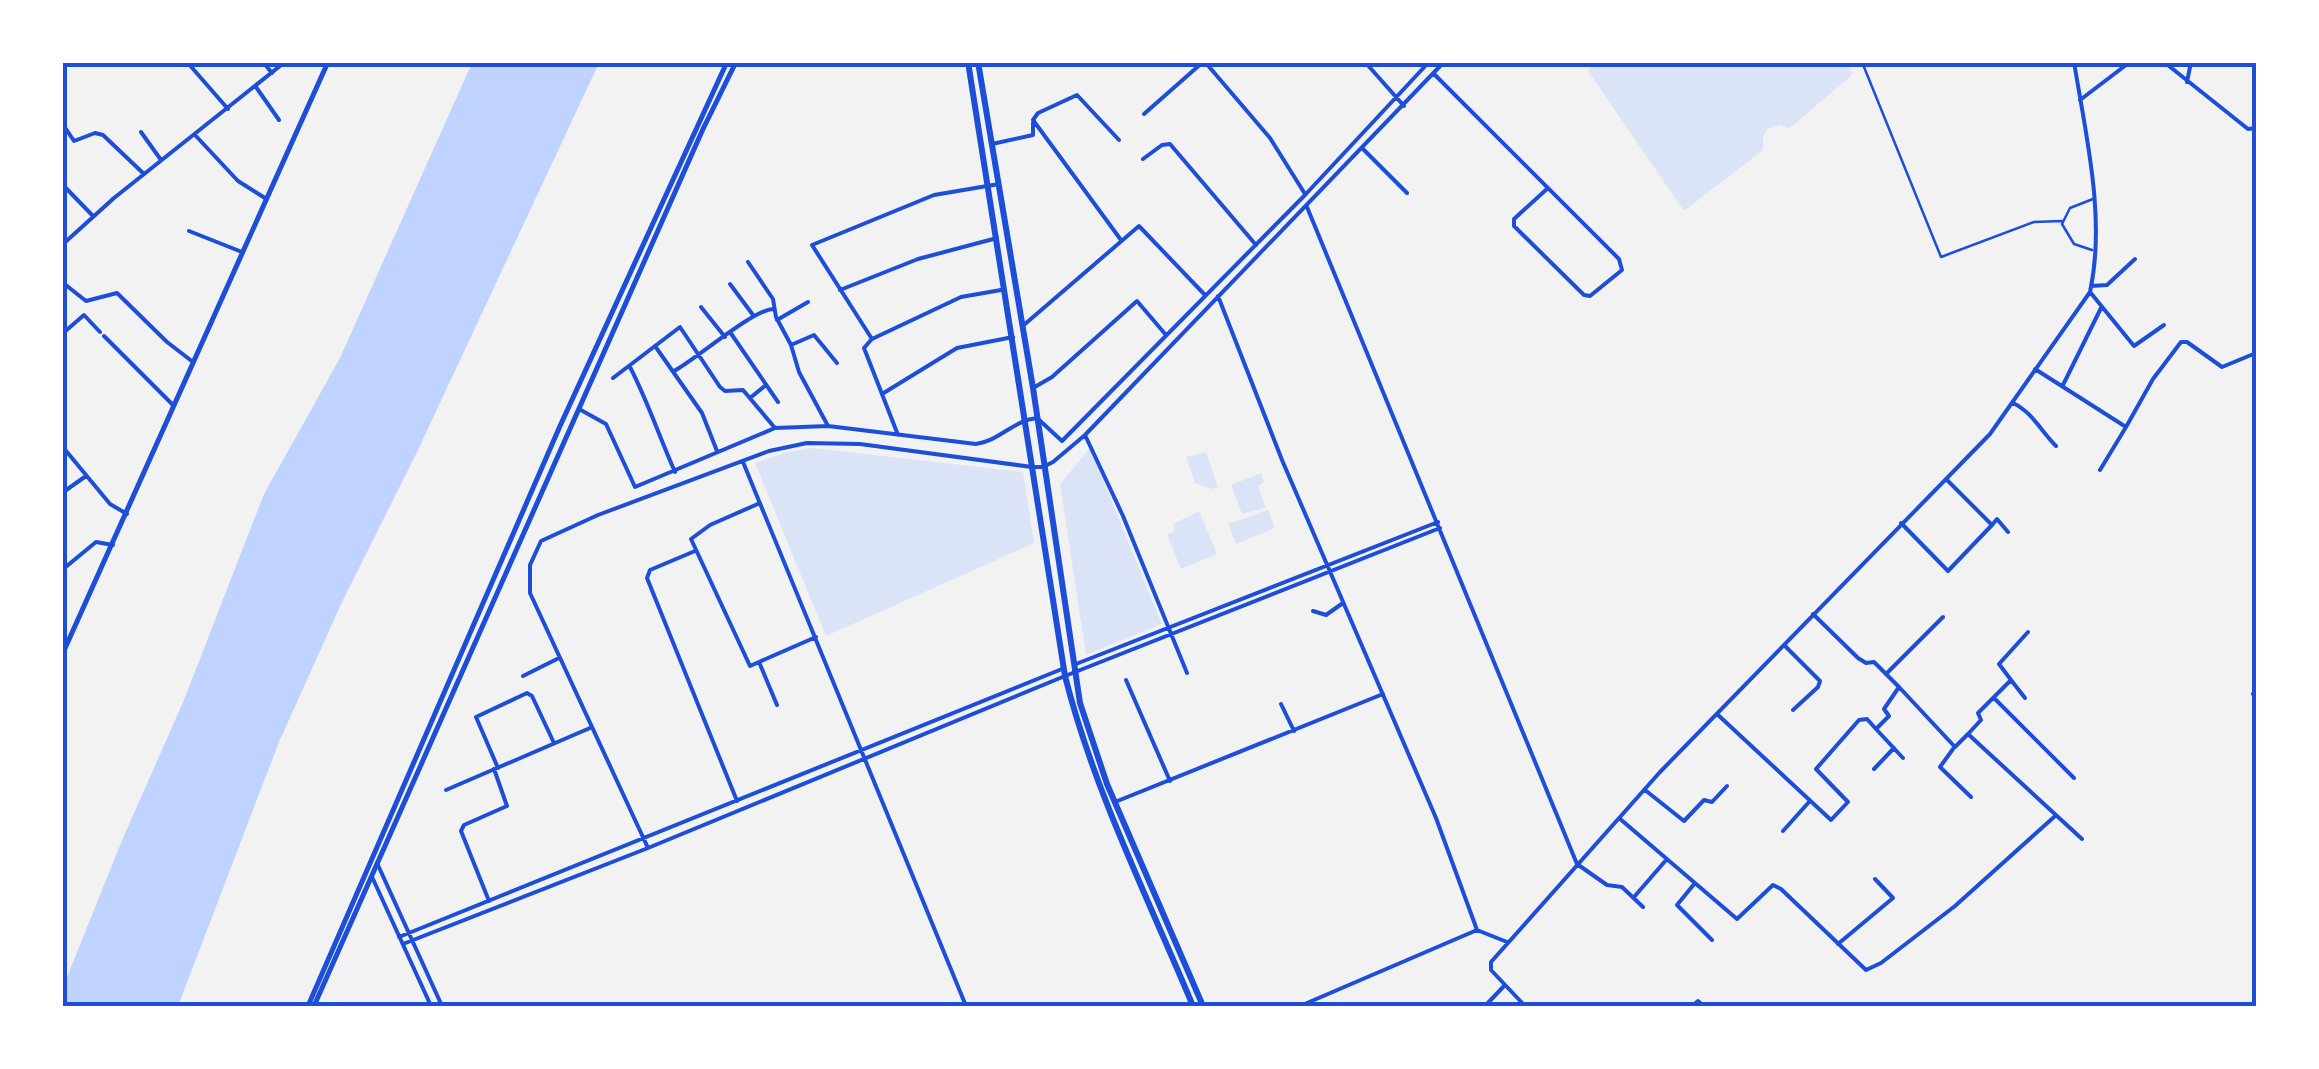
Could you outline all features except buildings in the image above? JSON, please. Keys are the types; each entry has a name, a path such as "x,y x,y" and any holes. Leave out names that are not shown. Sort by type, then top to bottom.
{"main road":[{"path":"968,62 1064,672 1079,729 1108,805 1194,1006"},
{"path":"978,62 1033,388 1074,669 1092,744 1203,1006"}],"street":[{"path":"187,62 228,109"},
{"path":"263,62 272,73"},
{"path":"62,244 284,62"},
{"path":"62,655 328,62"},
{"path":"442,1006 376,862 560,426 727,62"},
{"path":"311,1006 736,62"},
{"path":"1144,114 1204,62 1270,138 1305,195"},
{"path":"1365,62 1404,106"},
{"path":"581,410 600,419 608,428 635,487 775,428 828,426 984,444 1026,419 1036,418 1056,439 1064,440 1305,195 1429,62"},
{"path":"648,848 530,592 530,566 541,541 598,515 782,447 860,444 1043,467 1057,460 1086,435 1444,62"},
{"path":"1525,1006 1504,986 1491,962 1618,818 2014,404 2090,289 2093,198 2074,62"},
{"path":"2080,100 2130,62"},
{"path":"2164,62 2248,129 2256,128"},
{"path":"2187,82 2191,62"},
{"path":"1434,74 1548,188 1622,264 1622,270 1590,296 1584,295 1514,226 1514,220 1548,188"},
{"path":"256,86 278,120"},
{"path":"992,144 1033,135 1032,122 1038,113 1077,95 1119,140"},
{"path":"1032,122 1122,240"},
{"path":"62,124 74,141 96,133 104,135 144,174"},
{"path":"142,132 161,160"},
{"path":"195,135 249,190 266,198"},
{"path":"1143,159 1162,145 1170,144 1256,245"},
{"path":"1363,149 1407,193"},
{"path":"62,184 93,216"},
{"path":"872,339 812,246 934,196 998,184"},
{"path":"1307,207 1577,864 1608,885 1622,887 1643,907"},
{"path":"1022,326 1136,228 1142,228 1204,294"},
{"path":"189,232 242,252"},
{"path":"840,290 918,259 996,238"},
{"path":"2090,289 2107,284 2135,259"},
{"path":"748,262 773,300 777,320 792,345 799,372 828,426"},
{"path":"62,282 90,302 117,292 166,342 194,362"},
{"path":"730,284 752,315"},
{"path":"898,435 864,348 872,339 960,297 1006,289"},
{"path":"2090,289 2134,346 2164,324"},
{"path":"1218,296 1342,604 1436,818 1476,930"},
{"path":"777,320 808,302"},
{"path":"1033,388 1052,377 1137,302 1166,335"},
{"path":"701,307 725,338"},
{"path":"2063,384 2102,307"},
{"path":"672,372 700,356 752,315 774,310"},
{"path":"62,334 84,315 173,404"},
{"path":"613,378 680,327 723,390 743,390 775,428"},
{"path":"730,332 778,402"},
{"path":"792,345 814,335 837,362"},
{"path":"882,394 957,348 1014,336"},
{"path":"2100,470 2152,379 2183,341 2222,367 2256,353"},
{"path":"654,346 702,413 717,450"},
{"path":"629,365 652,410 675,472"},
{"path":"2036,369 2126,426"},
{"path":"750,398 766,385"},
{"path":"2014,404 2029,412 2056,446"},
{"path":"560,426 569,430"},
{"path":"1086,435 1187,673"},
{"path":"62,446 110,504 127,514"},
{"path":"743,462 966,1006"},
{"path":"62,493 86,476"},
{"path":"1946,479 1992,524"},
{"path":"760,504 694,533 691,539 695,551 750,666 816,637"},
{"path":"1901,523 1948,571 1997,519 2008,532"},
{"path":"1074,669 1168,628 1439,525"},
{"path":"62,570 96,542 113,546"},
{"path":"695,551 650,570 647,578 737,801"},
{"path":"399,937 1064,672 1171,635 1328,568"},
{"path":"1313,611 1326,615 1342,604"},
{"path":"1812,613 1858,658 1866,664 1874,662 1955,747"},
{"path":"1886,674 1943,617"},
{"path":"2025,698 1999,664 2028,632"},
{"path":"1784,645 1820,682 1793,710"},
{"path":"523,676 559,658"},
{"path":"759,662 777,705"},
{"path":"402,944 866,759 1064,672"},
{"path":"1126,680 1170,780"},
{"path":"1971,796 1940,767 1981,720 1978,712 2011,680"},
{"path":"1876,729 1889,716 1884,708 1898,687"},
{"path":"489,901 461,832 464,825 507,806 476,717 526,693 532,696 554,743"},
{"path":"1115,802 1383,694"},
{"path":"1994,698 2074,778"},
{"path":"1281,704 1294,731"},
{"path":"1717,714 1831,820 1848,802 1816,769 1858,720 1866,719 1903,758"},
{"path":"446,790 590,728"},
{"path":"1968,734 2082,839"},
{"path":"1874,769 1894,748"},
{"path":"1645,790 1684,821 1704,800 1712,802 1727,786"},
{"path":"1783,832 1809,802"},
{"path":"1618,818 1738,919 1773,885 1781,888 1866,970 1955,906 2054,816"},
{"path":"1633,898 1667,859"},
{"path":"370,874 431,1006"},
{"path":"1838,944 1893,898 1875,879"},
{"path":"536,881 540,890"},
{"path":"1695,883 1677,905 1712,940"},
{"path":"1300,1006 1476,930 1508,942"},
{"path":"413,967 421,963"},
{"path":"1485,1006 1504,986"},
{"path":"1692,1006 1698,1001 1704,1006"}],"lane":[{"path":"1864,67 1941,257 2034,222 2062,221"},
{"path":"2062,221 2075,204 2093,198"},
{"path":"2062,221 2074,244 2093,250"}],"shaded area":[{"path":"1594,62 1845,62 1853,74 1790,128 1780,125 1767,129 1763,150 1684,211 1588,71"},
{"path":"813,448 1023,472 1034,543 826,636 755,463"},
{"path":"1090,448 1162,624 1086,655 1060,484"},
{"path":"1206,452 1218,487 1212,489 1195,483 1186,457"},
{"path":"1261,473 1264,482 1258,486 1266,508 1242,514 1231,485"},
{"path":"1268,510 1275,528 1236,544 1228,524"},
{"path":"1199,511 1217,554 1181,569 1167,535 1175,531 1173,524"}],"water":[{"path":"472,63 599,63 279,742 178,1006 63,1006 63,987 184,700 264,494 340,358"}]}
